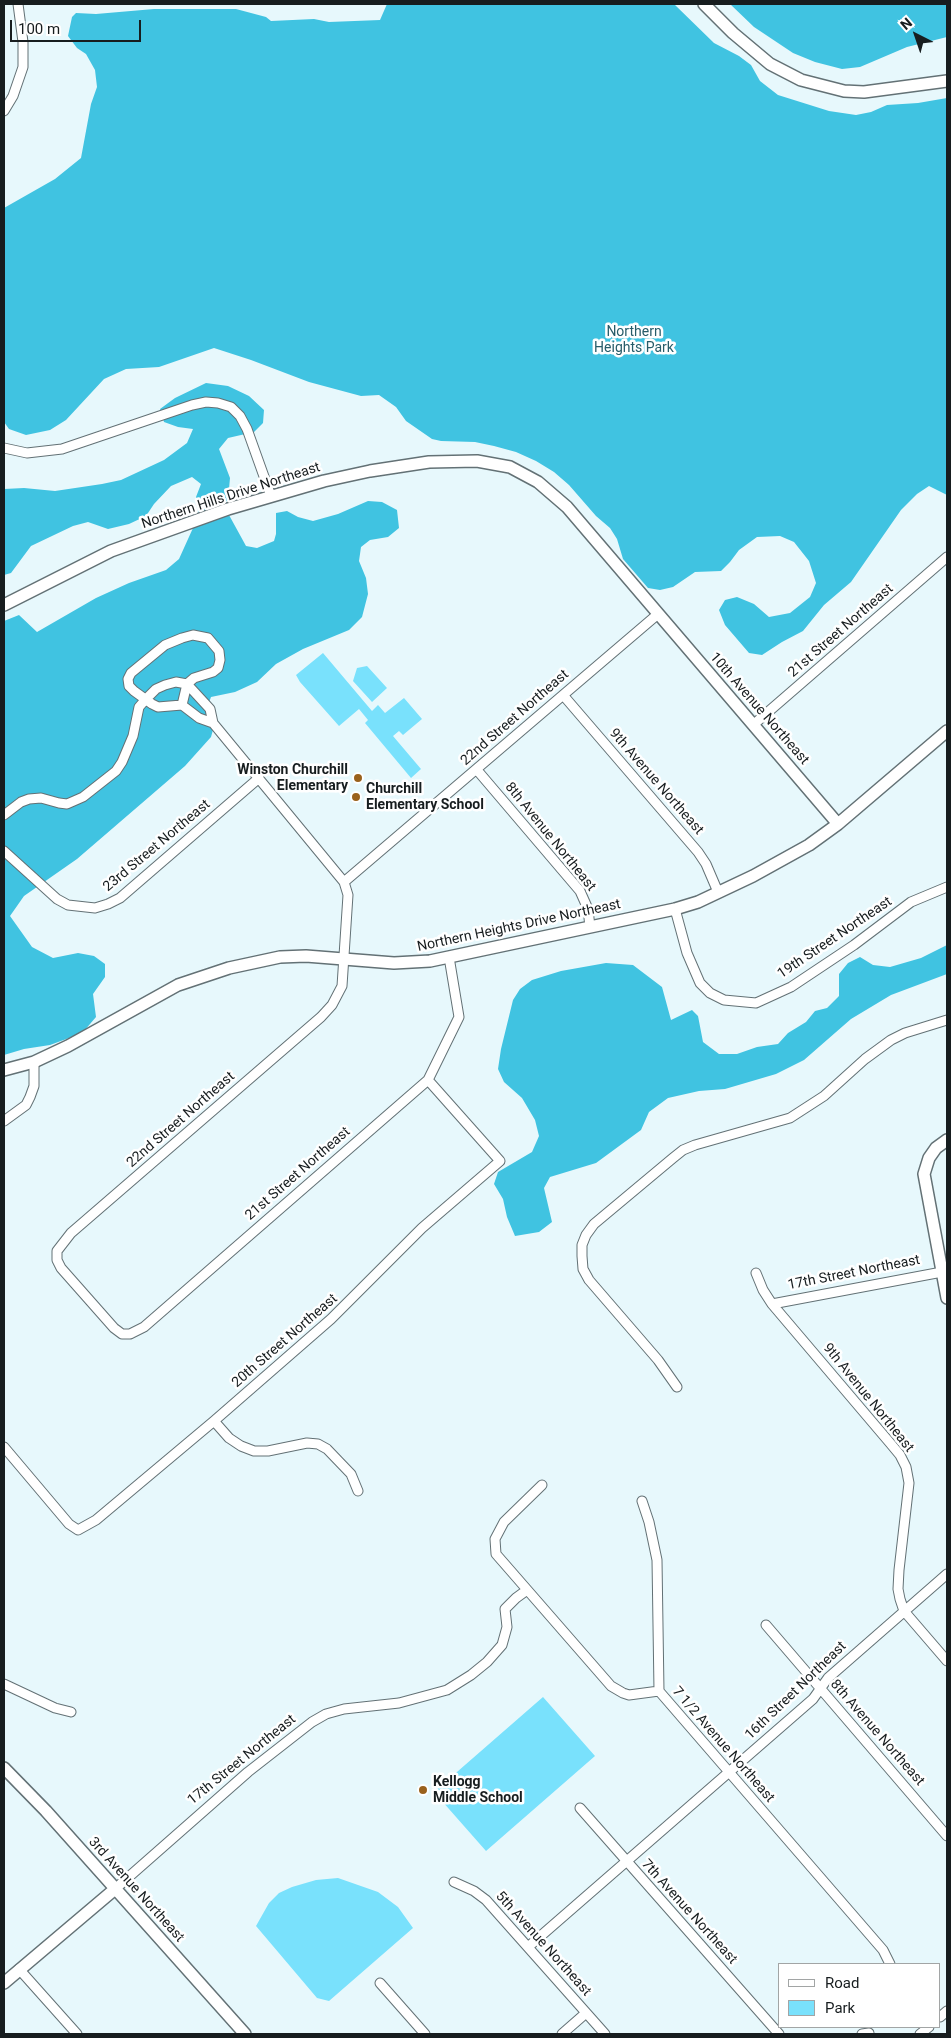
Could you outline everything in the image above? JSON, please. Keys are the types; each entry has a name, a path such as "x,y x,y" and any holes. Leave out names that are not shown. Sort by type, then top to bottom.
{"street":[{"path":"4,111 13,96 24,67 18,4"},
{"path":"704,4 733,33 770,64 801,80 844,91 864,92 947,81"},
{"path":"4,448 27,453 62,449 192,405 206,402 218,403 231,407 240,416 247,428 271,496"},
{"name":"Northern Hills Drive Northeast","path":"4,605 111,551 271,496 324,480 403,465 460,460 486,462 510,467 538,482 567,507 658,614"},
{"name":"21st Street Northeast","path":"753,725 947,557"},
{"name":"22nd Street Northeast","path":"344,882 658,614"},
{"name":"10th Avenue Northeast","path":"658,614 838,824"},
{"path":"182,705 187,684 194,678 213,672 218,668 220,660 219,651 208,638 193,635 182,638 151,655 131,673 128,679 129,686 158,707 182,705 200,718 213,723"},
{"path":"4,815 29,798 41,798 59,803 76,802 116,770 127,753 133,736 139,707 146,699 165,685 176,682 187,684 210,709 213,723 344,882 348,896 345,959"},
{"name":"9th Avenue Northeast","path":"563,695 698,852 706,864 718,892"},
{"name":"Northern Heights Drive Northeast","path":"4,1070 34,1062 68,1046 149,999 178,985 229,968 280,957 306,956 408,963 449,958 675,909 718,892 789,858 838,824 947,730"},
{"name":"8th Avenue Northeast","path":"477,770 580,891 588,909 590,927"},
{"name":"23rd Street Northeast","path":"4,851 57,899 68,905 95,908 120,898 259,778"},
{"name":"19th Street Northeast","path":"675,909 687,953 700,983 710,993 724,1000 756,1003 791,986 854,945 911,902 947,887"},
{"name":"21st Street Northeast","path":"87,1298 114,1328 122,1334 137,1332 428,1080 459,1017 449,958"},
{"name":"22nd Street Northeast","path":"87,1298 61,1268 57,1260 57,1251 62,1243 71,1233 321,1018 340,992 345,959"},
{"path":"677,1387 658,1360 589,1280 583,1269 582,1245 594,1224 684,1150 695,1145 790,1118 824,1096 865,1059 891,1040 905,1033 947,1020"},
{"path":"4,1121 26,1105 34,1086 34,1062"},
{"name":"20th Street Northeast","path":"4,1447 69,1524 78,1530 96,1520 214,1421 331,1319 422,1228 500,1161 428,1080"},
{"path":"947,1140 936,1148 929,1158 924,1174 947,1298"},
{"name":"17th Street Northeast","path":"772,1304 942,1272"},
{"name":"9th Avenue Northeast","path":"756,1273 763,1290 772,1304 900,1455 906,1467 909,1483 898,1589 904,1610 947,1661"},
{"path":"214,1421 229,1438 241,1446 254,1451 268,1451 307,1443 318,1444 327,1449 351,1474 358,1491"},
{"name":"7 1/2 Avenue Northeast","path":"542,1485 510,1514 498,1530 495,1540 496,1554 616,1690 638,1695 659,1691 883,1950 890,1963"},
{"path":"642,1501 649,1522 657,1560 659,1691"},
{"name":"16th Street Northeast","path":"528,1947 813,1699 828,1678 947,1574"},
{"name":"17th Street Northeast","path":"4,1983 115,1889 248,1772 312,1722 326,1714 344,1709 399,1703 442,1692 470,1675 487,1662 502,1645 507,1627 505,1609 527,1590"},
{"name":"8th Avenue Northeast","path":"766,1625 947,1836"},
{"path":"4,1684 55,1708 72,1712"},
{"name":"3rd Avenue Northeast","path":"4,1768 46,1811 244,2034"},
{"name":"7th Avenue Northeast","path":"580,1808 779,2034"},
{"name":"5th Avenue Northeast","path":"454,1882 474,1891 486,1900 604,2034"},
{"path":"19,1969 77,2034"},
{"path":"380,1983 425,2034"},
{"path":"562,2034 586,2013"}],"green space":[{"name":"Northern Heights Park","path":"387,4 674,4 714,43 739,56 751,65 760,81 778,95 829,111 856,115 871,112 887,105 918,103 947,98 947,495 929,486 917,494 901,510 851,582 824,605 803,631 762,655 749,653 725,625 719,610 725,600 737,597 754,604 769,617 790,613 810,597 816,583 809,561 794,542 780,536 757,537 739,550 721,571 695,572 673,587 660,590 648,588 623,559 617,539 610,528 596,516 569,485 554,472 536,461 516,452 494,446 475,442 432,439 406,421 396,407 379,395 361,396 309,382 214,348 159,367 126,369 104,379 66,420 50,430 26,435 9,429 4,422 4,208 55,179 81,158 91,104 97,87 95,70 86,54 77,48 68,36 72,17 76,13 96,14 154,9 236,9 266,17 271,21 314,19 329,22 380,20"},
{"path":"730,4 947,4 947,37 907,47 860,67 842,69 815,62 793,53 754,27"},
{"path":"206,383 228,386 249,396 264,410 263,423 254,432 228,438 219,449 230,478 228,500 215,510 199,514 196,497 201,484 192,477 171,486 154,504 146,516 129,524 108,529 88,522 73,526 31,546 11,573 4,575 4,489 24,488 55,491 102,484 121,480 164,460 187,443 193,429 178,427 164,422 160,409 175,398"},
{"path":"368,501 382,502 397,510 399,528 388,537 370,540 361,547 359,561 366,578 368,594 362,617 349,630 303,649 276,664 257,682 235,692 211,697 207,708 216,719 211,737 185,766 77,859 24,896 10,916 32,947 53,958 78,953 94,956 105,964 105,977 93,994 96,1017 84,1031 50,1045 24,1049 4,1055 4,621 19,615 37,632 96,598 129,583 166,570 179,559 193,528 211,520 229,515 246,546 257,548 274,541 276,513 287,511 298,517 313,521 338,514"},
{"path":"323,653 372,711 378,705 385,713 404,698 422,719 403,735 399,731 393,736 421,769 411,778 365,723 368,720 359,709 339,726 300,682 296,675"},
{"path":"367,666 387,688 372,702 353,681 357,668"},
{"path":"947,945 947,974 891,995 851,1019 804,1060 776,1074 725,1089 699,1091 668,1098 649,1112 641,1130 596,1163 550,1177 544,1188 552,1222 539,1232 515,1236 507,1217 503,1199 494,1184 498,1172 532,1152 539,1136 535,1120 522,1098 504,1082 498,1069 513,1000 520,989 532,980 561,971 606,963 633,965 662,987 671,1020 692,1010 698,1016 703,1042 719,1054 737,1054 757,1047 778,1044 788,1033 806,1022 815,1011 827,1008 839,996 839,974 848,963 860,957 873,965 890,967 921,958"},
{"path":"543,1697 595,1756 486,1851 434,1792"},
{"path":"338,1878 378,1892 398,1907 413,1928 329,2001 317,1998 256,1926 269,1903 279,1893 316,1880"}],"place":[{"name":"Winston Churchill Elementary","path":"358,778"},
{"name":"Churchill Elementary School","path":"356,797"},
{"name":"Kellogg Middle School","path":"423,1790"}]}
